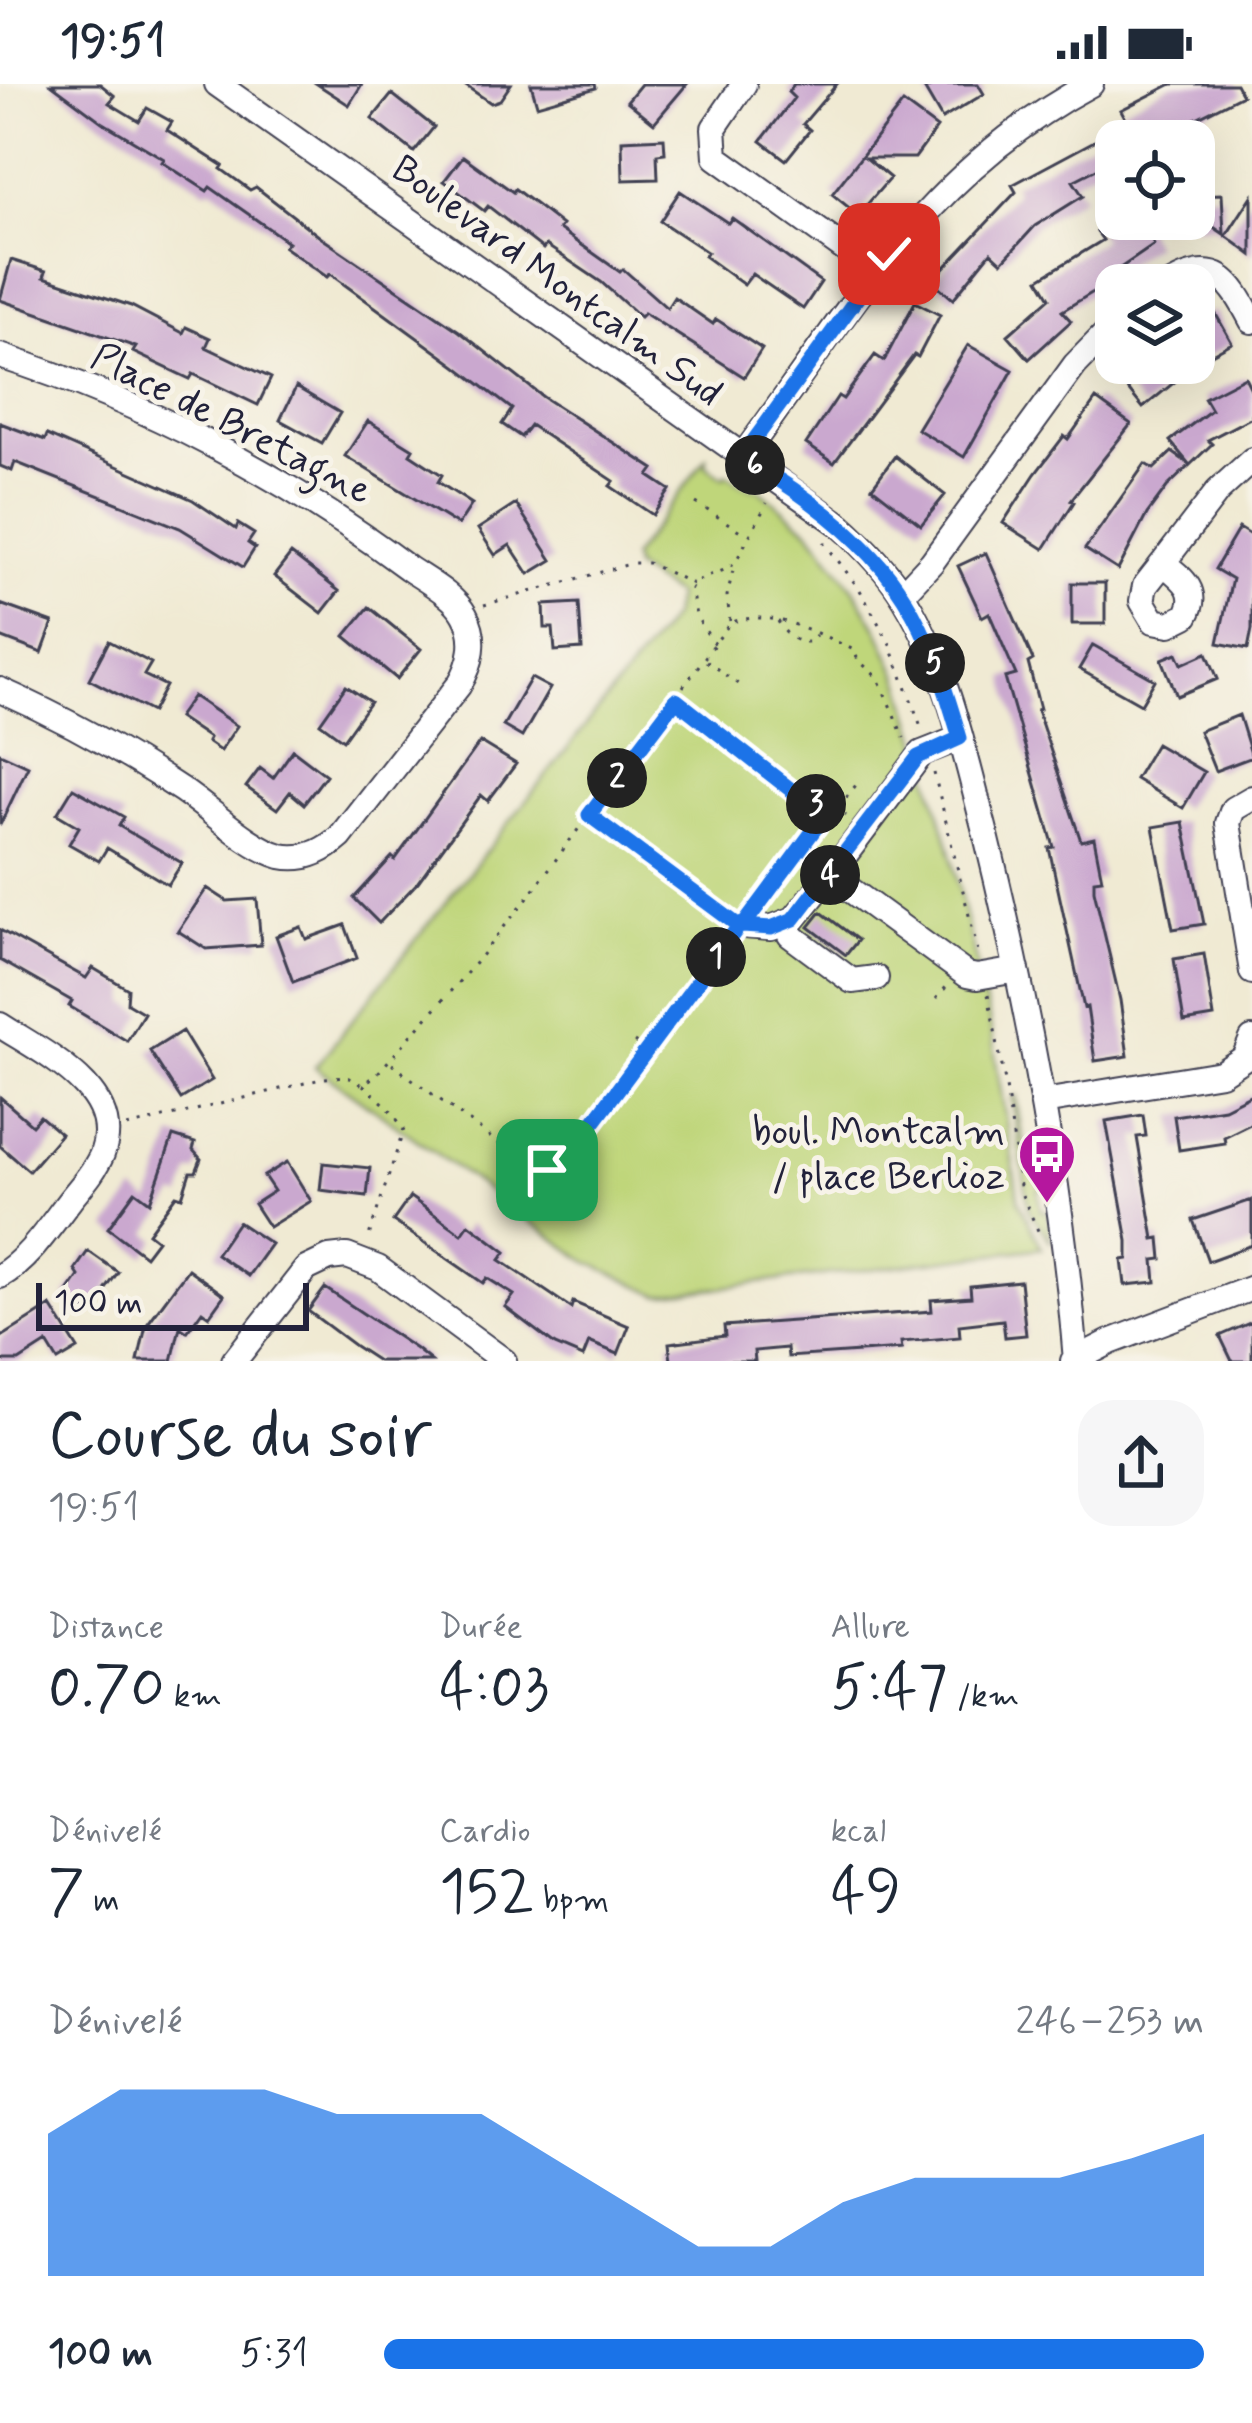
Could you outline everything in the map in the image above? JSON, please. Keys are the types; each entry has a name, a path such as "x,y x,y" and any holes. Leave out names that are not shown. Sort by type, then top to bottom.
{"street":[{"name":"Boulevard Montcalm Sud","path":"217,84 852,536 930,651 960,738 1017,970 1064,1238 1075,1360"},
{"path":"744,84 714,128 716,157 875,271"},
{"path":"742,457 875,271 928,207 976,161 1047,109 1091,84"},
{"path":"1215,274 1233,286 1252,321"},
{"path":"891,598 932,562 1075,365 1095,345"},
{"name":"Place de Bretagne","path":"0,356 145,414 286,486 380,546 452,600 465,615 472,639 470,663 459,685 340,837 319,852 299,857 262,848 150,769 0,690"},
{"path":"1163,563 1219,491 1252,460"},
{"path":"735,935 784,925 798,915 829,867 922,753 960,738"},
{"path":"1252,798 1233,808 1228,823 1252,972"},
{"path":"829,867 967,975 1017,970"},
{"path":"784,925 790,935 852,981 876,978"},
{"path":"0,1024 86,1087 100,1106 106,1132 104,1150 93,1169 26,1256 0,1276"},
{"path":"1043,1102 1222,1073 1244,1058 1252,1039"},
{"path":"233,1361 306,1269 347,1256 378,1268 504,1361"},
{"path":"1075,1360 1252,1288"}],"path":[{"path":"363,1085 391,1063 506,925 715,646 730,623 735,563 771,498"},
{"path":"696,503 747,535"},
{"path":"822,538 869,608 900,666 924,735"},
{"path":"472,608 633,563 648,562 693,584 735,563"},
{"path":"730,583 742,584"},
{"path":"693,584 697,616 715,646"},
{"path":"869,608 891,598"},
{"path":"730,623 751,617 778,622 854,650 878,678 912,750"},
{"path":"778,622 798,641 809,642 817,634"},
{"path":"705,660 742,687"},
{"path":"676,700 804,800 834,808"},
{"path":"932,762 979,958"},
{"path":"391,1063 529,1166 547,1170 566,1159 856,784"},
{"path":"602,797 611,803"},
{"path":"822,799 855,823"},
{"path":"589,815 720,912"},
{"path":"799,837 829,867"},
{"path":"506,925 513,932"},
{"path":"936,999 944,989"},
{"path":"987,992 1024,1204 1045,1244"},
{"path":"634,1042 646,1050"},
{"path":"116,1130 346,1076 387,1106 404,1129 364,1250"},
{"path":"1007,1093 1018,1091"}],"green space":[{"path":"706,458 706,465 723,478 727,474 760,490 810,531 854,589 903,686 948,842 989,1018 1019,1201 1042,1248 659,1295 586,1261 315,1067 672,617 676,596 634,568 632,557"},
{"path":"1016,1096 1022,1136 1044,1188 1038,1190 1040,1211 1047,1211 1051,1242 1029,1210 1012,1098"}],"building":[{"path":"51,84 100,84 115,96 109,103 139,121 147,108 172,122 167,130 223,166 250,190 256,187 320,237 459,331 543,397 654,469 649,476 670,490 653,515 610,486 614,481 530,425 521,437 502,424 512,409 456,366 330,274 327,277 284,247 288,242 210,187 207,191 162,162 164,159"},
{"path":"317,84 362,84 349,105"},
{"path":"463,84 511,84 500,100 491,103"},
{"path":"531,84 595,84 596,88 537,105"},
{"path":"641,84 687,84 654,123 627,101"},
{"path":"794,84 837,84 803,124 810,130 786,160 761,141 794,98 788,92"},
{"path":"935,84 978,84 984,94 942,119 925,90"},
{"path":"1172,84 1236,84 1242,95 1193,120 1126,120 1121,110"},
{"path":"392,94 434,127 414,152 372,119"},
{"path":"903,103 937,128 915,158 866,158 890,178 858,215 832,194"},
{"path":"664,138 665,153 657,154 658,179 623,180 622,140"},
{"path":"1095,141 1095,170 1073,181 1083,196 1035,226 1002,262 991,252 953,299 932,281 1016,192 1012,185"},
{"path":"463,156 513,192 515,189 562,225 559,229 620,272 623,269 667,308 674,297 762,349 744,377 644,313 640,317 601,282 546,245 543,249 488,206 484,211 444,181"},
{"path":"680,191 728,223 732,218 821,282 803,309 752,274 744,285 704,256 707,252 660,221"},
{"path":"1215,194 1222,194 1224,234 1215,228"},
{"path":"1252,196 1252,255 1226,236"},
{"path":"1103,240 1151,240 1154,245 1126,264 1095,264 1095,291 1062,311 1071,321 1029,359 1008,335 1050,298 1039,279"},
{"path":"11,260 46,271 44,277 131,306 183,333 186,327 210,338 206,347 271,378 258,405 133,352 136,347 0,300"},
{"path":"915,302 940,315 918,357 914,355 834,463 806,444 838,396 843,399 875,355 884,361"},
{"path":"1215,313 1232,343 1215,352"},
{"path":"968,345 1013,370 964,457 917,429"},
{"path":"1245,377 1252,391 1252,417 1208,440 1212,444 1167,487 1147,514 1118,570 1085,549 1145,464 1154,469 1172,452 1189,464 1170,441 1211,410 1204,398"},
{"path":"1124,384 1172,384 1143,408"},
{"path":"296,387 340,413 322,443 280,420"},
{"path":"1096,399 1131,424 1071,500 1044,549 1003,523 1035,474"},
{"path":"368,421 413,449 410,454 442,475 438,482 472,504 458,525 345,456"},
{"path":"0,423 45,440 47,435 193,500 236,529 238,524 254,534 248,543 255,548 243,567 180,528 15,462 12,471 0,466"},
{"path":"895,456 945,495 921,525 872,487"},
{"path":"516,504 552,560 529,574 510,545 495,555 478,529"},
{"path":"1239,528 1252,536 1248,649 1218,643 1232,579 1215,569"},
{"path":"986,553 1033,660 1028,663 1037,710 1081,841 1094,838 1102,879 1094,880 1094,890 1128,1056 1095,1061 1049,848 1054,847 1005,678 1016,675 989,613 982,617 958,566"},
{"path":"291,554 339,591 322,613 274,576"},
{"path":"1072,583 1105,583 1105,624 1072,624"},
{"path":"579,603 582,649 555,651 553,628 545,628 544,605"},
{"path":"0,604 53,623 42,653 0,637"},
{"path":"369,607 421,649 397,679 345,636"},
{"path":"109,641 151,663 144,675 166,686 152,712 89,679"},
{"path":"1093,645 1155,680 1141,704 1079,669"},
{"path":"1177,653 1182,664 1207,653 1218,679 1177,696 1162,659"},
{"path":"531,678 550,688 522,737 503,726"},
{"path":"346,686 370,702 343,740 320,723"},
{"path":"193,696 237,726 220,751 178,717"},
{"path":"1239,715 1252,757 1215,771 1199,731"},
{"path":"480,742 516,764 488,801 481,795 418,882 379,923 354,898 392,857 395,860"},
{"path":"1156,744 1204,772 1183,808 1135,779"},
{"path":"293,750 326,775 304,804 290,792 277,809 246,787 260,768 273,778"},
{"path":"0,753 28,766 0,825"},
{"path":"73,788 124,817 119,826 182,863 168,885 107,848 99,861 69,844 79,827 57,814"},
{"path":"1183,822 1204,924 1173,929 1153,827"},
{"path":"207,888 227,901 257,899 261,945 206,949 178,931"},
{"path":"821,912 858,940 846,955 809,927"},
{"path":"345,925 357,958 293,982 276,936 301,927 306,939"},
{"path":"0,930 86,978 93,968 128,989 127,1003 144,1013 127,1041 69,1006 72,1001 0,960"},
{"path":"1204,954 1214,1017 1184,1022 1174,959"},
{"path":"182,1031 212,1080 181,1099 150,1051"},
{"path":"1252,1094 1252,1123 1224,1137 1225,1143 1179,1150 1174,1116 1224,1108"},
{"path":"0,1097 32,1125 40,1116 61,1134 29,1171 0,1146"},
{"path":"1143,1115 1146,1136 1137,1137 1154,1239 1160,1238 1162,1259 1154,1260 1156,1282 1125,1285 1122,1260 1128,1259 1128,1241 1106,1121"},
{"path":"173,1136 195,1143 193,1150 201,1159 196,1172 190,1172 182,1197 176,1195 148,1233 157,1240 145,1256 108,1228 135,1191 150,1202"},
{"path":"287,1162 311,1201 269,1227 254,1204 274,1191 264,1176"},
{"path":"323,1163 370,1168 367,1196 320,1190"},
{"path":"410,1197 462,1234 469,1224 506,1252 500,1260 571,1308 573,1302 629,1326 618,1354 589,1342 583,1357 555,1345 505,1307 514,1295 487,1278 483,1283 393,1221"},
{"path":"1252,1200 1252,1245 1208,1261 1193,1220"},
{"path":"238,1222 271,1244 248,1276 216,1254"},
{"path":"88,1251 118,1272 89,1313 65,1296"},
{"path":"188,1269 224,1295 209,1316 202,1311 187,1332 180,1327 172,1361 138,1361 146,1326"},
{"path":"1020,1281 1026,1335 1005,1337 1003,1320 959,1325 960,1337 901,1342 902,1349 788,1357 787,1348 754,1351 755,1361 671,1361 669,1343 725,1336 724,1326 932,1311 931,1300 971,1297 970,1286"},
{"path":"325,1288 431,1361 378,1361 355,1346 308,1311"},
{"path":"51,1306 78,1349 58,1361 47,1343 19,1361 0,1361 0,1338"},
{"path":"1252,1322 1252,1361 1232,1361 1220,1336"}],"place":[{"name":"boul. Montcalm / place Berlioz","path":"1047,1205"}],"route":[{"path":"547,1170 566,1159 739,926 589,815 676,700 804,800 831,807 743,926 771,928 794,919 918,757 960,738 925,638 895,584 852,536 742,457 889,254"}]}
